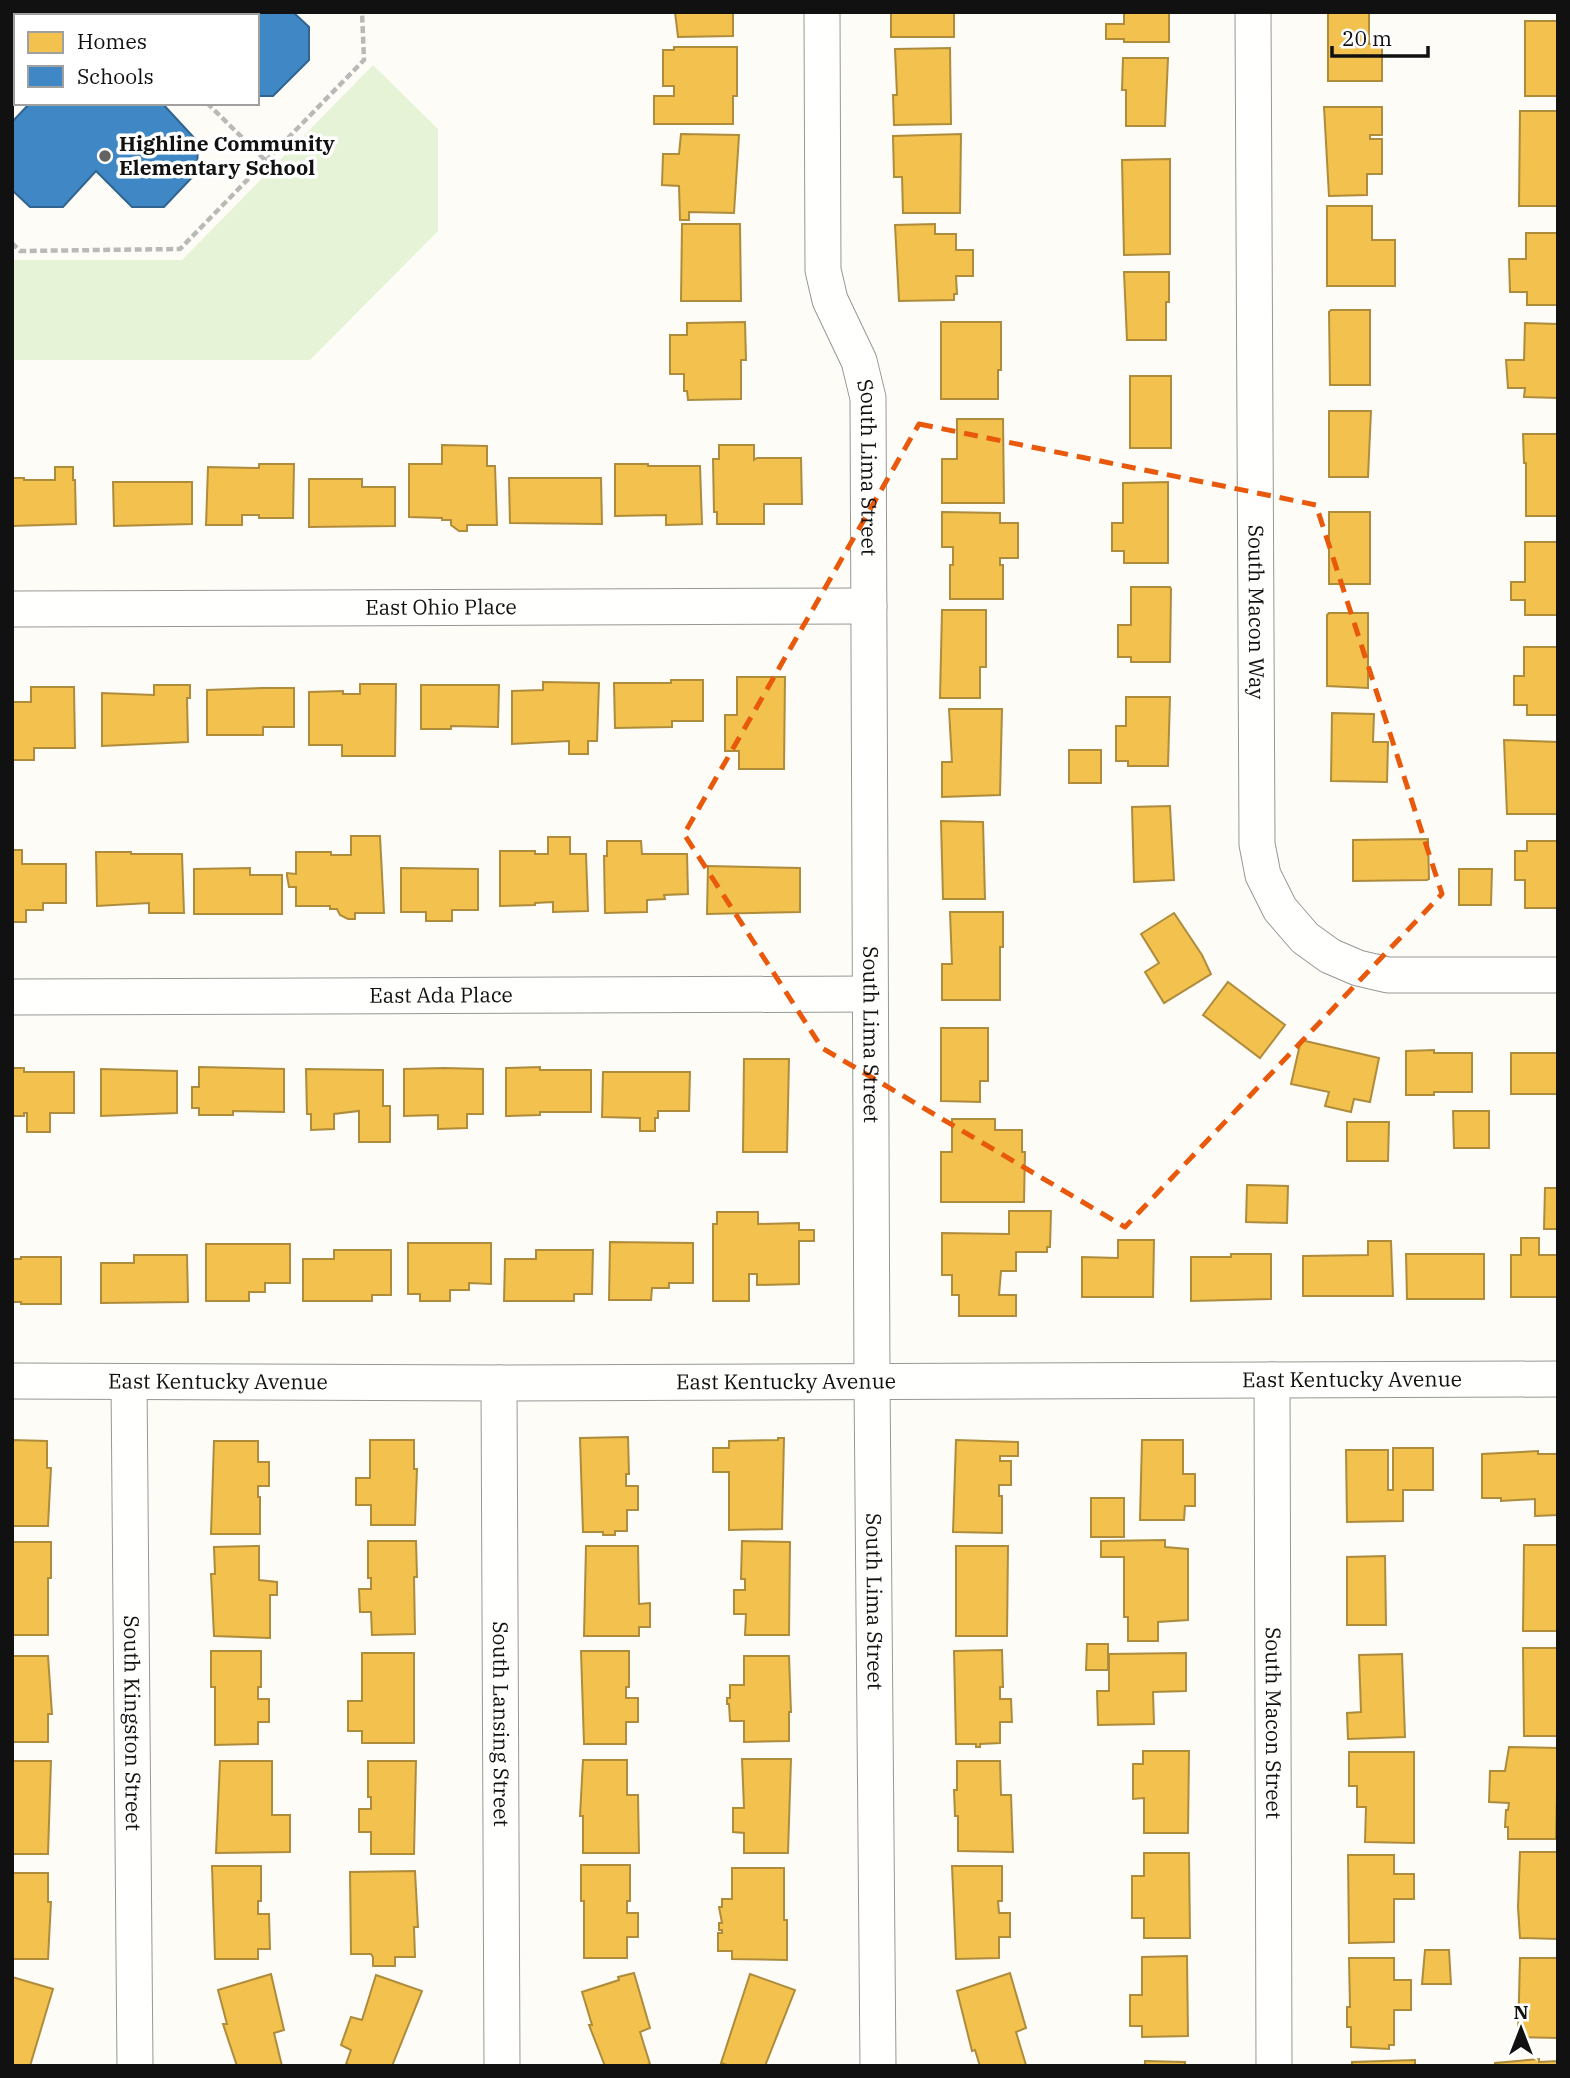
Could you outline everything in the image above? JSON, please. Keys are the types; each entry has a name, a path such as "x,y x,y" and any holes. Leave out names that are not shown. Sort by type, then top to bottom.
{"street":[{"name":"South Lima Street","path":"822,12 823,270 830,300 859,361 868,398 878,2066"},
{"name":"South Macon Way","path":"1252,12 1256,830 1263,875 1280,909 1305,939 1330,956 1358,968 1388,975 1558,975"},
{"name":"East Ohio Place","path":"12,609 869,606"},
{"name":"East Ada Place","path":"12,997 870,994"},
{"name":"East Kentucky Avenue","path":"12,1381 499,1383 1558,1379"},
{"name":"South Macon Street","path":"1272,1380 1274,2066"},
{"name":"South Kingston Street","path":"130,1382 135,2066"},
{"name":"South Lansing Street","path":"499,1383 502,2066"}],"path":[{"path":"12,243 20,251 180,248 364,60 362,12"},
{"path":"209,105 265,160"}],"highlighted area":[{"path":"919,424 1316,505 1442,894 1125,1227 822,1048 684,834"}],"green space":[{"path":"373,65 438,129 438,231 310,360 12,360 12,260 182,260"}],"building: Homes":[{"path":"675,12 733,12 733,36 678,37"},
{"path":"891,12 954,12 954,37 891,37"},
{"path":"1124,12 1169,12 1169,42 1124,42 1124,39 1106,39 1106,24 1124,24"},
{"path":"1328,12 1369,12 1369,44 1382,44 1382,81 1328,81"},
{"path":"1525,21 1558,21 1558,96 1525,96"},
{"path":"674,47 737,47 737,96 733,96 733,124 654,124 654,96 674,96 674,86 663,86 663,50 674,50"},
{"path":"950,48 951,124 894,125 893,95 897,95 895,49"},
{"path":"1123,58 1168,58 1165,126 1126,126 1126,90 1122,90"},
{"path":"1324,107 1382,107 1382,135 1370,135 1370,139 1382,139 1382,174 1367,174 1367,195 1329,196"},
{"path":"1520,111 1558,111 1558,206 1519,206"},
{"path":"681,134 739,135 734,213 689,212 689,220 680,220 679,186 662,185 663,154 679,154"},
{"path":"961,134 960,213 903,213 902,177 894,177 893,136"},
{"path":"1170,159 1170,254 1124,255 1122,160"},
{"path":"1327,206 1372,206 1372,240 1395,240 1395,286 1327,286"},
{"path":"682,224 740,224 741,301 681,301"},
{"path":"935,224 935,234 956,234 956,250 973,250 973,276 956,276 957,294 954,294 954,300 899,301 895,225"},
{"path":"1526,233 1558,233 1558,305 1527,305 1527,292 1510,292 1509,259 1526,259"},
{"path":"1124,272 1169,272 1166,340 1127,340"},
{"path":"1331,310 1370,310 1370,385 1330,385"},
{"path":"745,322 746,360 741,360 741,399 688,400 687,391 684,391 684,374 670,374 670,335 687,335 687,323"},
{"path":"941,322 1001,322 998,399 941,399"},
{"path":"1525,323 1558,324 1558,398 1524,397 1525,388 1508,388 1506,360 1524,360"},
{"path":"1130,376 1171,376 1171,448 1130,448"},
{"path":"1329,411 1371,411 1368,477 1329,477"},
{"path":"957,419 1003,419 1004,503 942,503 942,459 957,459"},
{"path":"1523,434 1558,434 1558,516 1526,516"},
{"path":"442,445 487,446 487,466 495,466 497,525 467,525 467,531 459,531 451,525 451,520 409,517 409,464 442,464"},
{"path":"719,445 754,445 754,460 801,458 802,504 764,504 764,524 717,524 717,512 714,512 713,459 719,459"},
{"path":"259,464 294,464 293,518 242,515 242,525 206,525 208,467 259,468"},
{"path":"615,464 700,466 702,524 666,525 666,515 615,516"},
{"path":"55,467 73,467 76,524 12,526 12,478 55,480"},
{"path":"509,478 601,478 602,524 510,523"},
{"path":"309,479 362,479 362,487 395,487 395,526 309,527"},
{"path":"113,482 192,482 192,524 114,526"},
{"path":"1168,482 1168,563 1124,563 1124,551 1112,551 1112,523 1123,523 1123,483"},
{"path":"942,512 1000,513 1000,523 1018,523 1018,558 1000,558 1000,565 1003,565 1003,599 950,599 953,547 942,547"},
{"path":"1329,512 1370,512 1370,584 1329,584"},
{"path":"1525,542 1558,542 1558,615 1525,615 1525,600 1511,600 1511,582 1525,582"},
{"path":"1131,587 1170,587 1170,662 1131,662 1131,657 1118,657 1118,625 1131,625"},
{"path":"942,610 986,610 986,667 980,667 980,698 940,698"},
{"path":"1329,613 1368,613 1368,688 1327,686"},
{"path":"1524,647 1558,647 1558,715 1527,715 1527,705 1514,705 1514,676 1524,676"},
{"path":"737,677 785,677 784,769 739,769 739,751 725,751 725,715 737,715"},
{"path":"671,680 703,680 703,721 672,721 672,727 615,728 614,683 671,683"},
{"path":"543,682 599,683 597,741 588,741 588,754 569,754 569,741 512,744 512,691 543,690"},
{"path":"360,684 396,684 395,756 342,756 342,745 309,745 309,692 343,691 343,694 360,694"},
{"path":"154,685 190,685 190,698 187,698 188,742 102,746 102,693 154,695"},
{"path":"421,685 499,685 498,727 451,726 451,729 421,729"},
{"path":"31,687 74,687 75,748 34,748 34,760 12,760 12,702 31,702"},
{"path":"294,688 294,727 263,727 263,735 207,735 207,690"},
{"path":"1126,697 1170,697 1168,766 1128,766 1128,761 1116,761 1116,726 1126,726"},
{"path":"949,709 1002,709 1000,795 942,797 942,762 952,762"},
{"path":"1332,713 1374,714 1373,742 1388,742 1387,782 1331,781"},
{"path":"1504,740 1558,742 1558,814 1507,814"},
{"path":"1069,750 1101,750 1101,783 1069,783"},
{"path":"1170,806 1174,880 1134,882 1132,807"},
{"path":"941,821 983,822 985,899 943,899"},
{"path":"351,836 380,836 384,913 355,913 355,919 348,919 340,915 337,909 330,909 330,906 296,906 296,887 289,887 287,873 296,874 296,852 351,855"},
{"path":"548,837 570,837 570,854 586,854 588,911 553,912 553,902 500,906 500,851 535,851 535,854 548,854"},
{"path":"1428,839 1429,879 1353,881 1353,840"},
{"path":"607,841 641,841 642,854 687,854 688,894 664,895 665,899 647,900 647,912 605,913 604,856 607,856"},
{"path":"1527,841 1558,841 1558,908 1525,908 1525,880 1515,880 1515,851 1527,851"},
{"path":"12,850 22,850 22,864 66,864 66,903 43,903 43,910 26,910 26,922 12,922"},
{"path":"96,852 182,854 184,913 149,913 149,903 97,906"},
{"path":"708,866 800,868 800,912 707,914"},
{"path":"250,868 250,875 282,875 282,914 194,914 194,869"},
{"path":"401,868 478,869 478,910 452,910 452,921 426,921 426,912 401,912"},
{"path":"1459,869 1492,869 1491,905 1459,905"},
{"path":"950,912 1003,912 1000,1000 942,1000 942,964 952,964"},
{"path":"1174,913 1202,955 1211,974 1164,1003 1145,972 1159,963 1141,934"},
{"path":"1228,982 1285,1025 1260,1058 1203,1015"},
{"path":"941,1028 988,1028 988,1081 980,1081 980,1102 941,1101"},
{"path":"1301,1040 1379,1058 1370,1102 1354,1099 1351,1112 1325,1106 1329,1092 1291,1084"},
{"path":"1434,1050 1434,1053 1472,1053 1472,1092 1406,1095 1406,1051"},
{"path":"1511,1053 1558,1053 1558,1094 1511,1094"},
{"path":"744,1059 789,1059 787,1152 743,1152"},
{"path":"199,1067 284,1069 284,1112 233,1111 233,1115 199,1115 199,1108 192,1108 192,1087 199,1087"},
{"path":"540,1067 540,1070 591,1070 591,1112 540,1112 540,1115 506,1116 506,1068"},
{"path":"12,1068 24,1068 24,1072 74,1072 74,1113 50,1113 50,1132 27,1132 27,1113 24,1113 24,1116 12,1116"},
{"path":"101,1069 177,1071 177,1113 101,1116"},
{"path":"306,1069 383,1070 383,1106 390,1106 390,1142 359,1142 359,1111 334,1114 334,1129 311,1130 311,1114 307,1114"},
{"path":"404,1069 483,1069 483,1114 467,1114 467,1128 438,1129 438,1115 404,1116"},
{"path":"603,1072 690,1072 689,1111 658,1111 655,1131 640,1131 640,1118 602,1117"},
{"path":"1453,1111 1489,1111 1489,1148 1454,1148"},
{"path":"952,1119 995,1119 995,1130 1022,1130 1022,1152 1025,1152 1024,1202 941,1202 941,1152 952,1152"},
{"path":"1347,1122 1389,1122 1388,1161 1347,1161"},
{"path":"1247,1185 1288,1186 1287,1223 1246,1222"},
{"path":"1545,1188 1558,1188 1558,1229 1544,1229"},
{"path":"1009,1211 1051,1211 1050,1247 1047,1247 1047,1252 1016,1252 1016,1271 1001,1271 999,1295 1016,1295 1016,1316 959,1316 959,1295 952,1295 952,1275 942,1275 942,1233 1009,1234"},
{"path":"717,1212 758,1212 758,1224 799,1223 799,1230 814,1230 814,1241 799,1241 799,1284 757,1285 757,1274 749,1274 749,1301 713,1301 713,1224 717,1224"},
{"path":"1521,1238 1539,1238 1539,1255 1558,1255 1558,1297 1511,1297 1511,1255 1521,1255"},
{"path":"1118,1240 1154,1240 1153,1297 1082,1297 1082,1257 1118,1258"},
{"path":"1368,1241 1391,1241 1393,1296 1303,1296 1303,1256 1368,1255"},
{"path":"610,1242 693,1243 693,1283 669,1283 669,1288 652,1288 651,1300 609,1300"},
{"path":"408,1243 491,1243 491,1284 469,1283 469,1290 450,1290 450,1301 420,1301 420,1294 408,1294"},
{"path":"206,1244 290,1244 290,1283 265,1283 265,1292 249,1292 249,1301 206,1301"},
{"path":"334,1250 391,1250 391,1295 372,1295 372,1301 303,1301 303,1259 334,1259"},
{"path":"536,1250 593,1250 592,1294 574,1294 574,1301 504,1301 505,1259 536,1259"},
{"path":"1231,1254 1271,1254 1271,1299 1191,1301 1191,1257 1231,1257"},
{"path":"1406,1254 1484,1254 1484,1299 1407,1299"},
{"path":"134,1255 187,1255 188,1302 101,1303 101,1263 134,1263"},
{"path":"61,1257 61,1304 12,1302 12,1259"},
{"path":"628,1437 629,1474 626,1474 626,1486 638,1486 638,1510 627,1510 627,1531 615,1531 615,1535 583,1532 580,1438"},
{"path":"784,1438 782,1529 729,1530 729,1472 713,1472 713,1448 729,1448 729,1441"},
{"path":"12,1440 47,1441 47,1468 51,1468 48,1526 12,1526"},
{"path":"370,1440 414,1440 414,1469 417,1469 415,1525 371,1525 371,1505 356,1505 356,1478 370,1478"},
{"path":"956,1440 1018,1442 1018,1456 1000,1456 1000,1461 1011,1461 1011,1485 999,1485 999,1496 1002,1496 1002,1533 953,1532"},
{"path":"1142,1440 1183,1440 1183,1474 1195,1474 1195,1506 1185,1506 1184,1520 1140,1520"},
{"path":"214,1441 258,1441 258,1462 269,1462 269,1486 258,1486 260,1534 211,1534"},
{"path":"1393,1448 1433,1448 1433,1490 1403,1490 1403,1521 1347,1522 1346,1450 1388,1450 1388,1490 1393,1490"},
{"path":"1538,1451 1538,1454 1558,1454 1558,1515 1535,1516 1535,1499 1501,1501 1501,1498 1482,1498 1482,1454"},
{"path":"1091,1498 1124,1498 1124,1537 1091,1537"},
{"path":"1165,1540 1165,1547 1188,1549 1188,1620 1158,1622 1158,1641 1128,1641 1128,1617 1124,1617 1124,1557 1101,1557 1101,1541"},
{"path":"368,1541 416,1541 415,1634 372,1635 371,1612 360,1612 359,1589 371,1589 371,1578 368,1578"},
{"path":"742,1541 790,1542 789,1635 745,1635 746,1614 734,1614 734,1590 745,1590 745,1579 741,1579"},
{"path":"12,1542 51,1542 48,1635 12,1635"},
{"path":"1524,1545 1558,1545 1558,1631 1523,1631"},
{"path":"259,1546 259,1580 277,1582 277,1595 270,1595 270,1638 214,1636 211,1574 215,1574 214,1547"},
{"path":"586,1546 638,1546 639,1604 650,1603 650,1627 639,1627 639,1636 584,1636"},
{"path":"956,1546 1008,1546 1007,1636 956,1636"},
{"path":"1385,1556 1386,1625 1347,1625 1347,1557"},
{"path":"1087,1644 1108,1644 1108,1670 1086,1670"},
{"path":"1523,1648 1558,1648 1558,1736 1524,1736"},
{"path":"1002,1650 1003,1687 1000,1687 1000,1699 1011,1699 1012,1722 1000,1722 1000,1743 980,1744 980,1747 976,1747 976,1744 956,1744 954,1651"},
{"path":"211,1651 261,1651 261,1687 258,1687 258,1699 269,1699 269,1722 258,1722 258,1744 215,1745 215,1687 211,1687"},
{"path":"581,1651 629,1651 629,1687 626,1687 626,1698 638,1698 638,1722 626,1722 626,1744 584,1744"},
{"path":"362,1653 414,1653 414,1743 362,1743 362,1731 348,1731 348,1701 362,1701"},
{"path":"1186,1653 1186,1691 1153,1692 1154,1724 1098,1725 1097,1691 1109,1691 1109,1654"},
{"path":"1402,1654 1405,1737 1348,1739 1347,1713 1361,1712 1359,1655"},
{"path":"12,1656 48,1656 52,1714 48,1714 48,1742 12,1742"},
{"path":"744,1656 789,1656 789,1741 744,1742 744,1721 730,1721 727,1698 730,1698 730,1685 744,1685"},
{"path":"1509,1747 1558,1748 1556,1839 1508,1839 1508,1827 1505,1827 1509,1803 1489,1802 1490,1771 1505,1771"},
{"path":"1143,1751 1189,1751 1188,1833 1144,1833 1144,1798 1133,1799 1133,1764 1143,1764"},
{"path":"1349,1752 1414,1752 1414,1843 1365,1842 1366,1807 1357,1807 1357,1786 1349,1786"},
{"path":"742,1759 791,1759 788,1853 744,1853 744,1833 733,1832 733,1808 744,1808"},
{"path":"583,1760 627,1760 627,1795 638,1795 639,1853 583,1853 583,1816 580,1816"},
{"path":"12,1761 51,1761 48,1854 12,1854"},
{"path":"220,1761 272,1761 272,1815 290,1815 290,1852 216,1853"},
{"path":"368,1761 416,1761 414,1854 371,1854 371,1832 359,1832 359,1809 371,1809 371,1797 368,1797"},
{"path":"957,1761 1000,1761 1001,1795 1011,1795 1013,1852 958,1851 958,1816 955,1816 954,1790 957,1790"},
{"path":"1520,1852 1558,1852 1558,1939 1520,1938"},
{"path":"1144,1853 1189,1853 1190,1938 1144,1938 1144,1918 1132,1918 1132,1876 1144,1876"},
{"path":"1348,1855 1394,1855 1394,1874 1414,1874 1414,1899 1394,1899 1394,1942 1349,1943"},
{"path":"581,1865 630,1865 630,1901 627,1901 627,1913 638,1913 638,1937 627,1937 627,1958 584,1958"},
{"path":"212,1866 261,1866 261,1901 258,1901 258,1914 269,1914 270,1949 258,1949 258,1959 215,1959"},
{"path":"952,1866 1002,1866 1002,1901 998,1901 999,1913 1010,1913 1010,1937 999,1937 999,1958 956,1959"},
{"path":"732,1868 784,1868 787,1960 732,1959 732,1951 718,1951 718,1933 722,1933 722,1930 719,1930 719,1923 722,1923 719,1907 722,1907 722,1899 732,1899"},
{"path":"415,1871 418,1927 414,1927 415,1957 395,1957 395,1966 373,1966 371,1954 351,1954 350,1872"},
{"path":"12,1873 48,1873 48,1902 51,1902 48,1959 12,1959"},
{"path":"1425,1950 1449,1950 1451,1984 1422,1984"},
{"path":"1187,1956 1188,2036 1142,2037 1142,2026 1130,2026 1130,1995 1142,1995 1142,1957"},
{"path":"1349,1958 1394,1958 1394,1980 1411,1980 1411,2010 1394,2010 1394,2045 1389,2045 1389,2049 1351,2047 1351,2027 1347,2027 1347,2007 1350,2007"},
{"path":"1520,1958 1558,1958 1558,2038 1518,2037"},
{"path":"634,1973 650,2028 640,2032 650,2064 605,2066 589,2025 592,2025 582,1992"},
{"path":"1010,1973 1026,2028 1016,2032 1026,2065 980,2066 975,2050 972,2051 957,1991"},
{"path":"271,1974 284,2030 274,2033 282,2066 237,2066 223,2024 227,2024 218,1990"},
{"path":"750,1974 795,1990 765,2066 730,2066 721,2063"},
{"path":"376,1975 422,1991 392,2066 352,2066 346,2064 351,2050 341,2045 351,2017 362,2020"},
{"path":"12,1977 53,1989 30,2066 12,2066"},
{"path":"1539,2059 1539,2062 1558,2061 1558,2066 1495,2066 1495,2063"},
{"path":"1415,2060 1415,2066 1352,2066 1352,2062"},
{"path":"1145,2061 1185,2062 1185,2066 1145,2066"}],"building: Schools":[{"name":"Highline Community Elementary School","path":"12,12 293,12 309,27 309,60 273,96 259,96 259,14 14,14 14,70"},
{"path":"12,69 14,96 12,97"},
{"name":"Highline Community Elementary School","path":"28,105 164,105 197,141 198,171 164,207 132,207 96,171 63,207 30,207 12,190 12,122"}],"place":[{"name":"Highline Community Elementary School","path":"105,156"}]}
